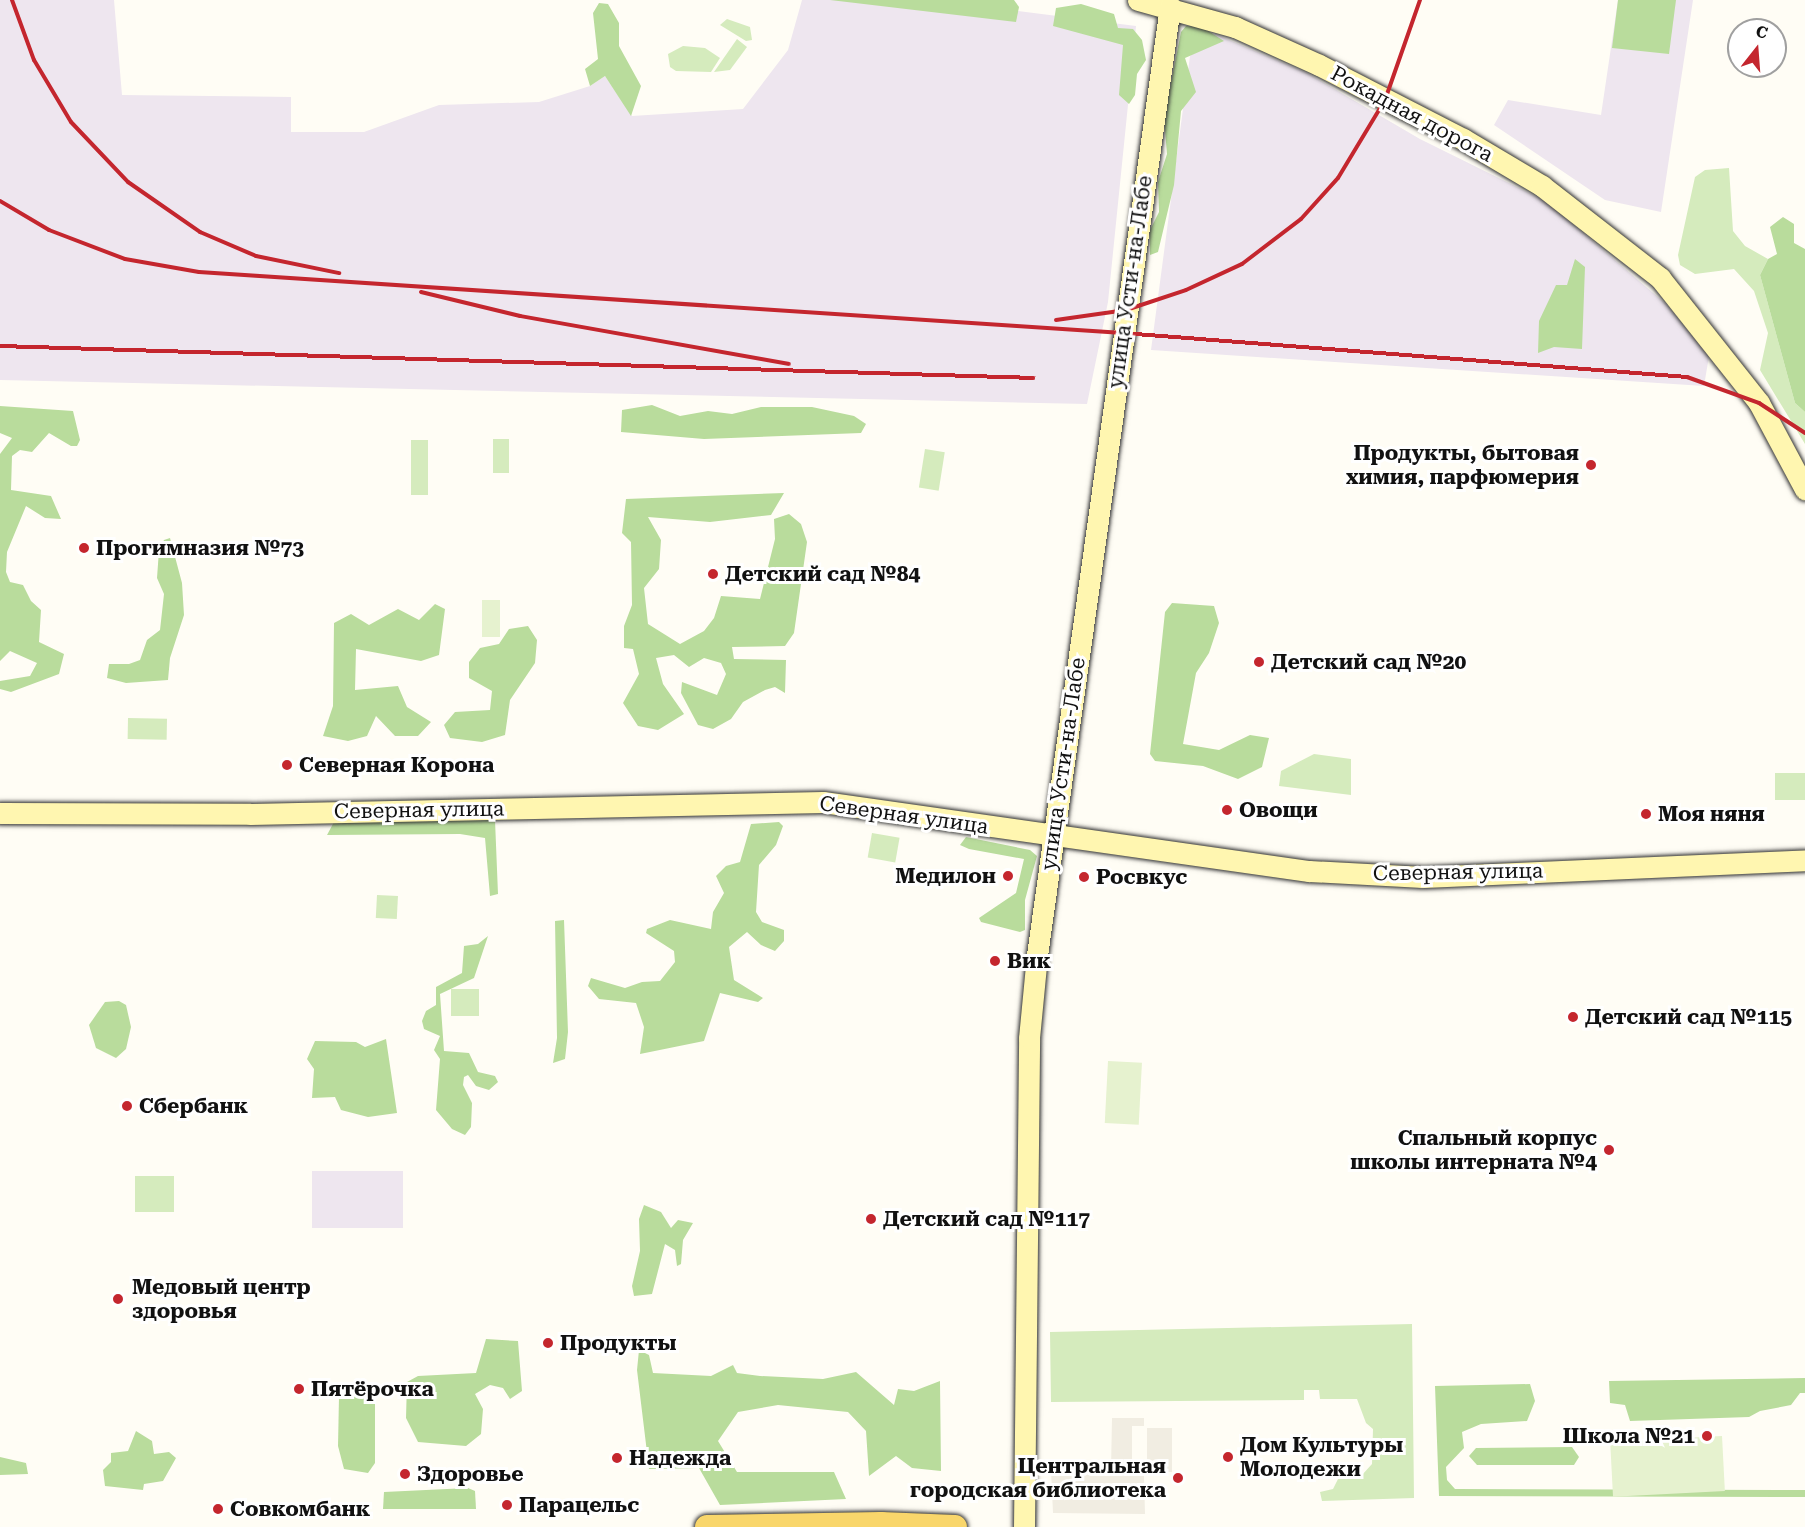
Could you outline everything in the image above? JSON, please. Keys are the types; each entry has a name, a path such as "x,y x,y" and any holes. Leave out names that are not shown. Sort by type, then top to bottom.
{"main road":[{"path":"707,1527 955,1527"}],"street":[{"name":"Рокадная дорога","path":"1138,0 1170,6 1235,27 1274,44 1463,139 1542,186 1659,278 1759,403 1805,489"},
{"name":"улица Усти-на-Лабе","path":"1024,1527 1029,1038 1054,836 1170,6"},
{"name":"Северная улица","path":"0,813 250,814 823,802 1309,871 1423,877 1805,860"}],"shaded area":[{"path":"0,0 114,0 122,95 291,97 291,132 364,132 439,105 539,102 590,86 605,76 632,116 743,109 788,50 802,0 933,0 1136,26 1108,302 1087,404 0,380"},
{"path":"1618,0 1693,0 1661,212 1605,200 1494,125 1508,100 1601,115"},
{"path":"1215,34 1307,73 1420,139 1547,202 1666,304 1709,356 1704,386 1151,350 1190,56"},
{"path":"312,1171 403,1171 403,1228 312,1228"},
{"path":"1112,1418 1144,1418 1144,1426 1132,1426 1132,1475 1144,1476 1145,1514 1053,1513 1051,1470 1111,1469"},
{"path":"1147,1428 1172,1428 1172,1472 1147,1472"}],"green space":[{"path":"830,0 1014,0 1019,7 1016,22"},
{"path":"1618,0 1676,0 1669,54 1612,48"},
{"path":"599,3 608,4 619,23 619,46 641,86 631,116 605,76 590,86 585,69 598,59 593,13"},
{"path":"1081,4 1114,14 1118,28 1133,29 1142,40 1146,60 1137,74 1135,95 1129,104 1119,95 1123,45 1053,26 1056,8"},
{"path":"727,19 750,27 752,40 746,41 720,25"},
{"path":"1186,26 1202,27 1224,41 1185,58 1196,92 1181,111 1174,185 1158,252 1150,255 1150,230 1159,212 1158,182 1167,154 1164,118 1181,32"},
{"path":"737,39 747,47 730,70 714,72"},
{"path":"683,46 705,48 720,58 711,72 676,71 670,67 668,54"},
{"path":"1729,168 1733,231 1745,246 1768,259 1760,275 1795,403 1805,412 1805,444 1760,370 1768,333 1754,291 1734,269 1695,274 1680,265 1678,255 1695,177 1705,170"},
{"path":"1783,217 1794,224 1794,243 1805,249 1805,412 1795,403 1760,275 1768,259 1777,254 1770,227"},
{"path":"1575,259 1585,267 1582,349 1554,347 1538,353 1539,321 1556,285 1567,285"},
{"path":"652,405 680,416 708,411 732,414 761,407 812,407 854,416 866,424 861,433 704,439 621,432 622,410"},
{"path":"0,406 73,411 80,440 77,446 71,446 49,433 32,452 20,450 12,456 11,490 51,496 61,519 45,518 26,506 7,552 6,572 10,582 23,585 31,601 41,610 39,642 64,654 59,674 11,692 0,689 0,681 30,676 37,663 10,651 0,661 0,454 12,438 0,433"},
{"path":"493,439 509,439 509,473 493,473"},
{"path":"411,440 428,440 428,495 411,495"},
{"path":"925,449 945,452 939,491 919,488"},
{"path":"784,493 771,515 710,522 648,517 661,540 659,569 644,588 648,624 680,644 704,631 714,618 721,596 760,599 775,539 774,519 789,514 801,524 807,542 794,633 785,646 732,647 734,659 786,660 785,693 775,687 765,690 743,702 731,719 713,729 698,725 681,693 682,682 717,695 726,674 721,663 704,658 689,667 674,655 656,658 663,684 684,714 658,730 638,726 623,703 639,674 633,649 624,648 624,626 632,605 631,542 622,533 626,499"},
{"path":"170,538 182,583 184,615 170,658 168,680 126,683 107,678 109,664 129,664 140,660 147,640 160,630 164,594 157,578 159,550 164,540"},
{"path":"482,600 500,600 500,637 482,637"},
{"path":"1172,603 1214,606 1219,623 1209,653 1196,673 1183,744 1219,750 1250,735 1269,738 1262,767 1238,779 1203,766 1155,761 1150,754 1165,612"},
{"path":"435,604 445,609 439,655 421,661 356,649 355,690 398,686 407,707 431,722 418,736 395,736 376,716 367,736 348,741 323,736 333,706 334,623 351,614 369,625 398,609 419,620"},
{"path":"528,626 537,640 535,663 510,700 505,735 482,742 450,738 444,725 455,712 490,710 492,691 469,678 469,662 480,648 499,644 509,629"},
{"path":"128,718 167,719 167,740 128,739"},
{"path":"1314,754 1351,759 1351,795 1279,786 1281,771"},
{"path":"1775,773 1805,773 1805,800 1775,800"},
{"path":"495,820 498,894 490,896 485,838 460,834 327,835 334,822"},
{"path":"779,822 783,826 776,845 759,865 756,912 762,922 784,930 784,941 775,951 761,945 747,932 729,947 734,980 763,998 758,1002 720,993 704,1041 640,1054 644,1027 636,1003 599,999 588,986 591,978 625,988 642,982 660,981 675,962 674,951 646,933 647,929 670,920 711,929 713,912 724,893 716,876 726,866 740,862 751,824"},
{"path":"872,833 900,838 895,862 868,858"},
{"path":"966,837 1030,850 1037,856 1025,900 1025,930 1020,932 981,922 979,918 1016,893 1024,859 969,849 960,845"},
{"path":"377,895 398,896 397,919 376,918"},
{"path":"564,920 568,1032 565,1059 553,1063 557,1038 555,921"},
{"path":"488,936 474,978 440,994 444,1051 469,1053 478,1072 495,1076 498,1082 489,1090 476,1086 468,1075 464,1077 463,1085 472,1103 471,1127 465,1135 452,1129 436,1110 440,1059 434,1050 440,1036 424,1029 422,1021 426,1011 436,1005 436,987 462,973 464,946 478,944"},
{"path":"451,989 479,989 479,1016 451,1016"},
{"path":"119,1001 126,1005 131,1027 126,1049 116,1058 96,1048 89,1025 105,1002"},
{"path":"386,1039 397,1113 368,1117 341,1110 335,1097 312,1098 314,1069 307,1059 315,1041 356,1042 365,1047"},
{"path":"1108,1061 1142,1063 1139,1125 1105,1123"},
{"path":"135,1176 174,1176 174,1212 135,1212"},
{"path":"644,1205 661,1212 671,1228 678,1220 693,1223 683,1240 681,1264 677,1266 675,1250 665,1244 652,1294 634,1296 632,1286 640,1251 639,1219"},
{"path":"1412,1324 1414,1498 1322,1501 1320,1492 1333,1489 1339,1477 1362,1475 1372,1464 1373,1429 1366,1423 1357,1399 1320,1399 1319,1390 1304,1390 1304,1400 1051,1402 1050,1332"},
{"path":"486,1339 518,1341 522,1391 510,1399 503,1388 490,1385 475,1394 483,1409 481,1434 466,1446 418,1442 406,1418 407,1382 418,1376 476,1373"},
{"path":"639,1350 649,1355 653,1373 711,1376 733,1365 737,1373 760,1376 823,1379 856,1372 894,1405 898,1389 914,1391 940,1381 941,1471 912,1468 896,1456 869,1476 866,1431 848,1412 778,1405 738,1412 718,1441 737,1472 834,1472 846,1499 720,1505 699,1468 649,1469 637,1370"},
{"path":"1805,1378 1805,1393 1800,1393 1791,1405 1760,1411 1749,1417 1630,1421 1625,1405 1610,1403 1609,1381"},
{"path":"1530,1384 1535,1401 1527,1421 1481,1424 1462,1432 1464,1448 1446,1467 1447,1480 1455,1489 1805,1490 1805,1497 1439,1496 1435,1386"},
{"path":"364,1392 375,1402 375,1463 368,1473 344,1469 338,1446 339,1397"},
{"path":"136,1431 152,1441 154,1454 169,1452 176,1458 163,1481 144,1484 143,1490 105,1486 103,1470 111,1462 111,1453 128,1451"},
{"path":"1722,1436 1725,1491 1613,1497 1610,1442"},
{"path":"1572,1447 1579,1457 1574,1465 1477,1465 1469,1456 1476,1448"},
{"path":"0,1457 26,1463 28,1474 0,1475"},
{"path":"468,1488 475,1491 476,1509 383,1509 384,1492"}],"railway":[{"path":"12,0 34,60 71,122 128,182 200,232 256,256 339,273"},
{"path":"1056,320 1126,310 1186,290 1242,264 1301,219 1338,178 1385,100 1420,0"},
{"path":"0,201 49,230 125,259 199,272 1123,333 1687,377 1759,403 1805,433"},
{"path":"421,292 520,316 789,364"},
{"path":"0,346 1034,378"}],"place":[{"name":"Продукты, бытовая химия, парфюмерия","path":"1591,465"},
{"name":"Прогимназия №73","path":"84,548"},
{"name":"Детский сад №84","path":"713,574"},
{"name":"Детский сад №20","path":"1259,662"},
{"name":"Северная Корона","path":"287,765"},
{"name":"Овощи","path":"1227,810"},
{"name":"Моя няня","path":"1646,814"},
{"name":"Медилон","path":"1008,876"},
{"name":"Росвкус","path":"1084,877"},
{"name":"Вик","path":"995,961"},
{"name":"Детский сад №115","path":"1573,1017"},
{"name":"Сбербанк","path":"127,1106"},
{"name":"Cпальный корпус школы интерната №4","path":"1609,1150"},
{"name":"Детский сад №117","path":"871,1219"},
{"name":"Медовый центр здоровья","path":"118,1299"},
{"name":"Продукты","path":"548,1343"},
{"name":"Пятёрочка","path":"299,1389"},
{"name":"Школа №21","path":"1707,1436"},
{"name":"Дом Культуры Молодежи","path":"1228,1457"},
{"name":"Надежда","path":"617,1458"},
{"name":"Здоровье","path":"405,1474"},
{"name":"Центральная городская библиотека","path":"1178,1478"},
{"name":"Парацельс","path":"507,1505"},
{"name":"Совкомбанк","path":"218,1509"}]}
